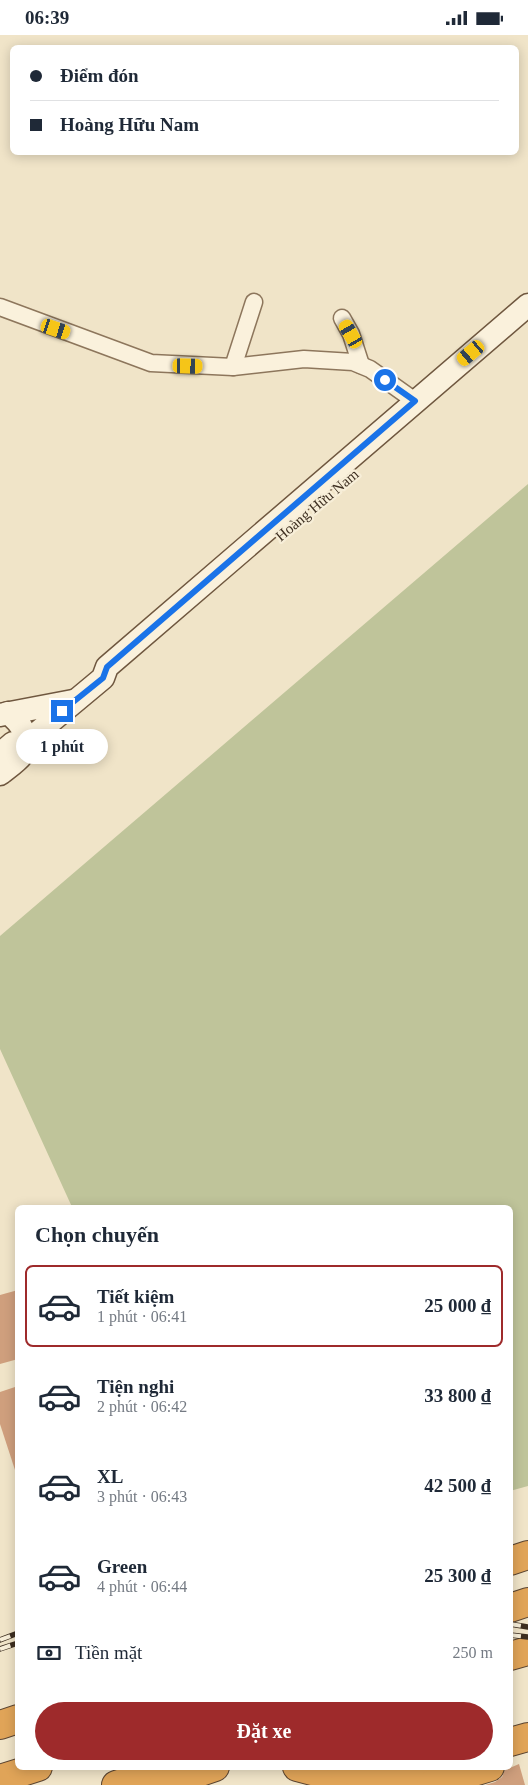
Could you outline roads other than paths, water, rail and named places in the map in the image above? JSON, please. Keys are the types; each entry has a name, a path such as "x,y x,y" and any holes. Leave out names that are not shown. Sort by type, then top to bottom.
{"highway":[{"path":"513,1542 528,1537"},
{"path":"513,1560 528,1555"},
{"path":"513,1607 528,1602"},
{"path":"513,1656 528,1651"},
{"path":"0,1711 15,1706"},
{"path":"0,1725 15,1720"},
{"path":"513,1742 528,1737"},
{"path":"513,1760 528,1755"},
{"path":"0,1770 15,1768"},
{"path":"0,1779 28,1770"},
{"path":"116,1785 161,1770"},
{"path":"163,1785 206,1770"},
{"path":"312,1770 373,1782 424,1770"},
{"path":"351,1770 373,1782"},
{"path":"430,1785 480,1770"}],"main road":[{"name":"Hoàng Hữu Nam","path":"0,773 23,754 25,743 103,678 115,676 420,407 528,305"},
{"name":"Hoàng Hữu Nam","path":"420,407 528,325"},
{"path":"4,714 75,701"},
{"path":"4,714 22,725 25,733 25,743"},
{"name":"Hoàng Hữu Nam","path":"0,754 13,743 25,743"}],"street":[{"path":"233,367 254,302"},
{"path":"0,307 151,363 233,367 304,359 353,361 370,369 420,407"},
{"path":"342,318 351,334 361,365"}],"railway":[{"path":"513,1624 528,1627"},
{"path":"0,1640 15,1634"},
{"path":"513,1635 528,1637"},
{"path":"0,1649 15,1644"}]}
